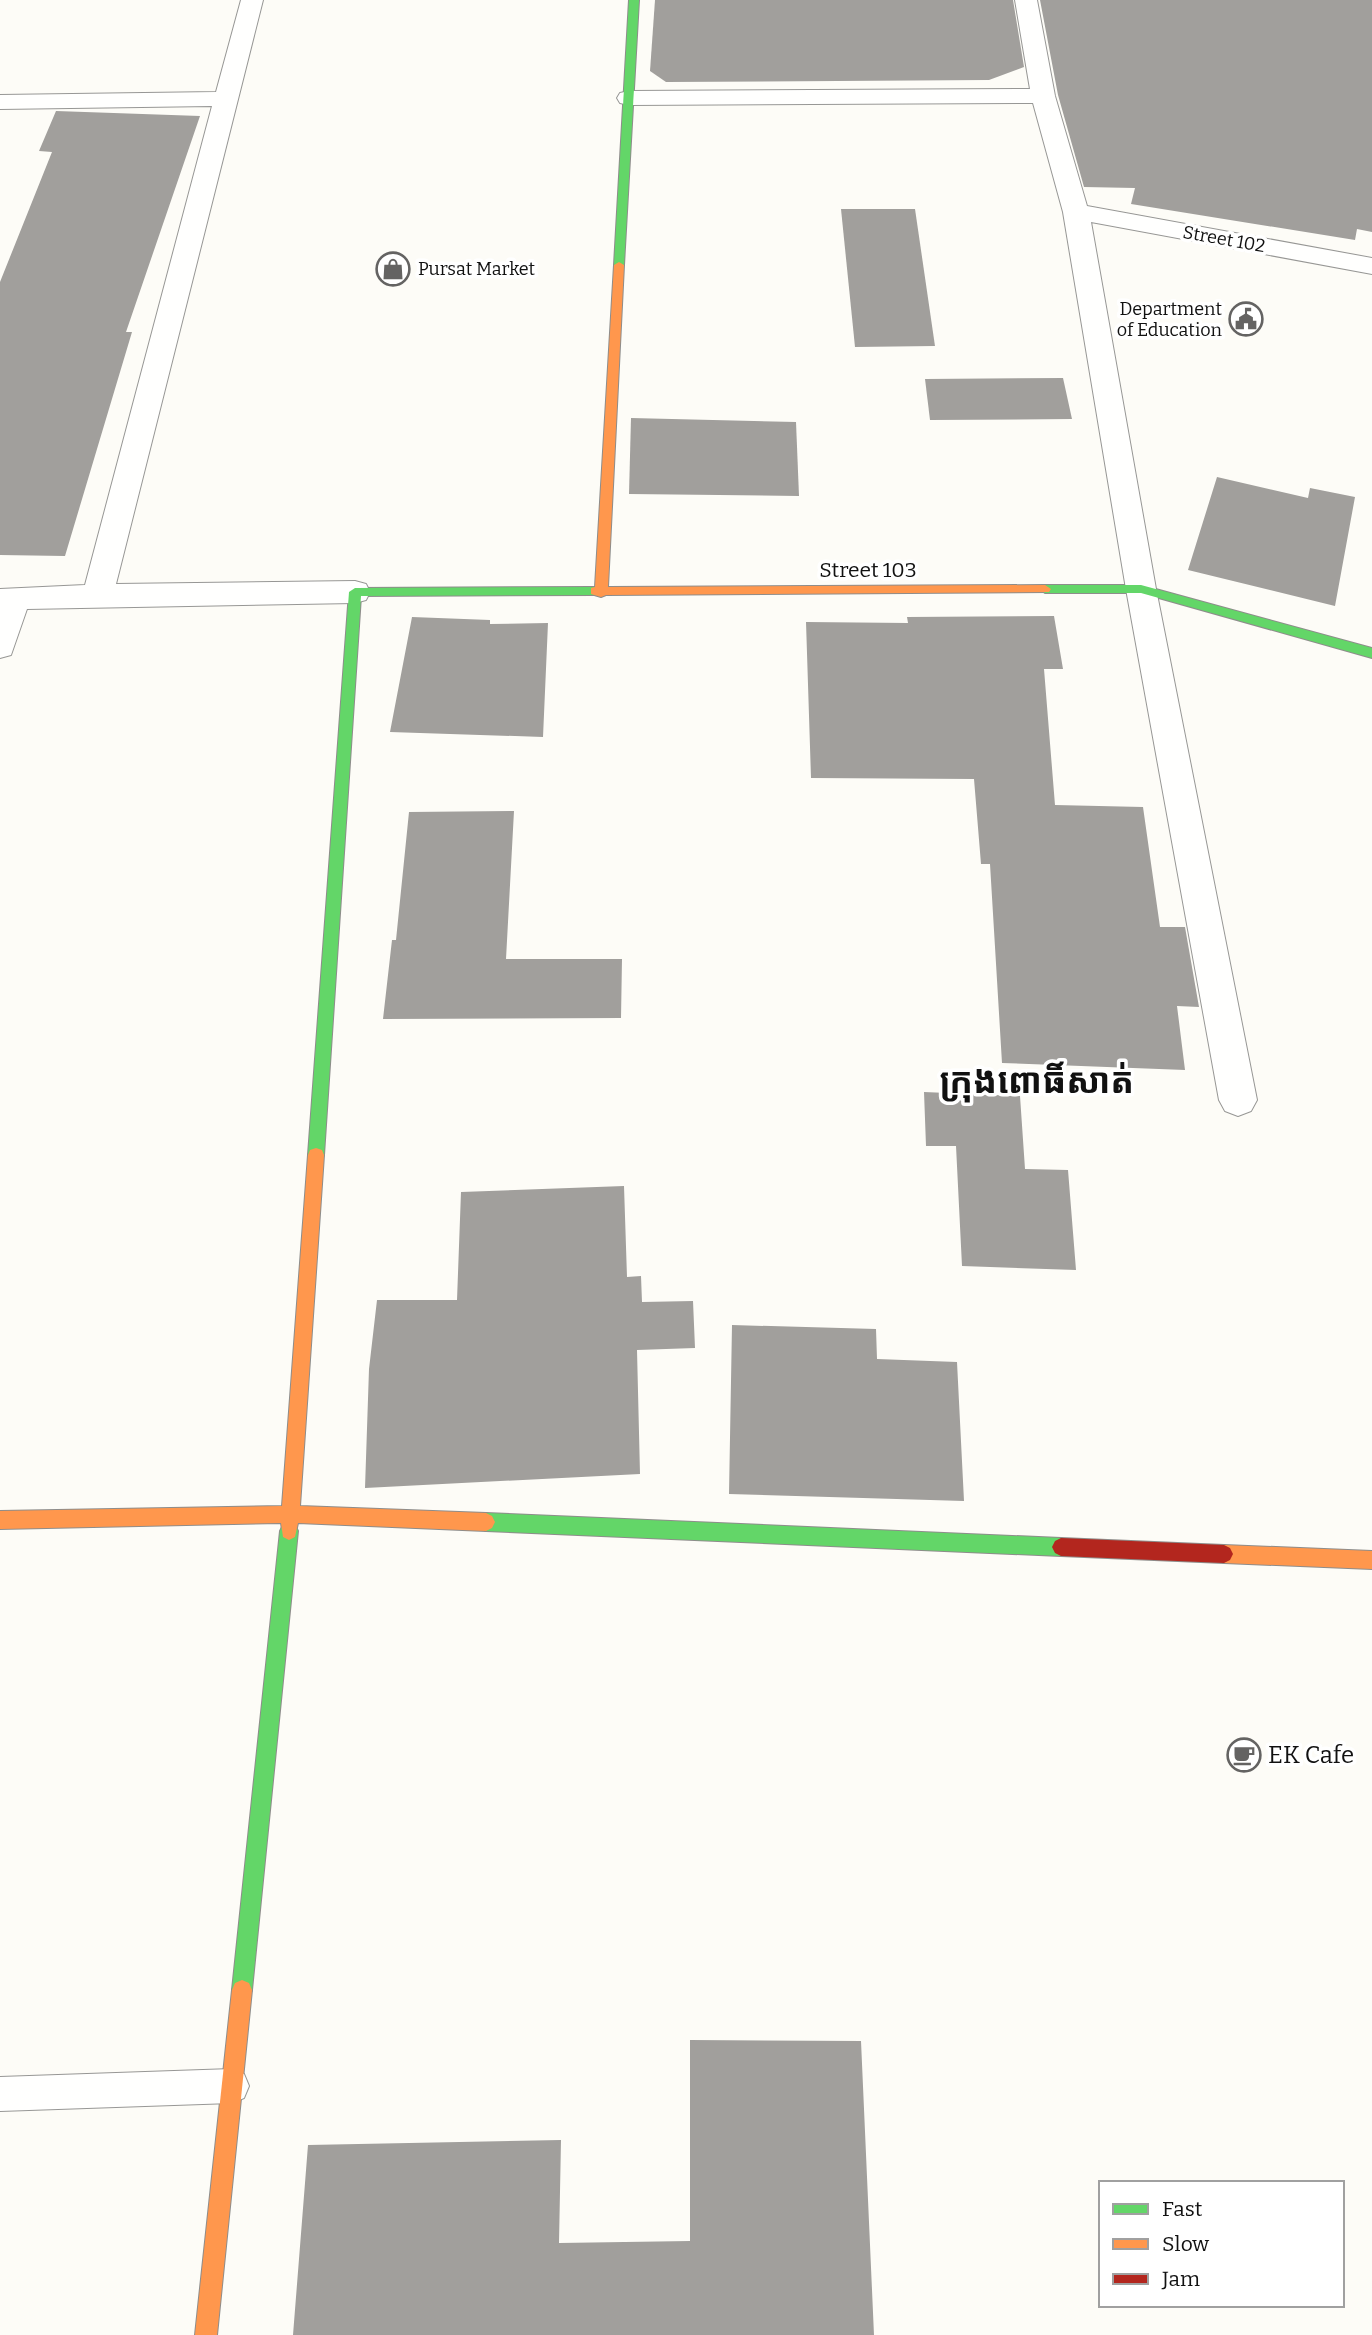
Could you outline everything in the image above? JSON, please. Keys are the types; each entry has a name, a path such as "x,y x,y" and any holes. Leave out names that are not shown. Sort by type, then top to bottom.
{"street":[{"path":"98,595 253,0"},
{"path":"601,593 634,0"},
{"path":"1026,0 1042,96 1076,212 1141,589 1238,1100"},
{"path":"629,99 1042,96"},
{"path":"0,102 227,99"},
{"name":"Street 102","path":"1076,212 1372,266"},
{"name":"Street 103","path":"355,592 1141,589 1372,653"},
{"path":"0,647 7,600 98,595 355,592 290,1514 206,2335"},
{"path":"0,1520 290,1514 1372,1560"}],"lane":[{"path":"0,2094 232,2086"}],"building":[{"path":"655,0 1013,0 1024,67 989,80 666,82 650,71"},
{"path":"1040,0 1372,0 1372,232 1357,229 1355,240 1131,204 1135,188 1084,187 1058,95"},
{"path":"56,111 200,116 126,332 132,332 65,556 0,555 0,282 52,152 39,151"},
{"path":"841,209 915,209 935,346 855,347"},
{"path":"1063,378 1072,419 930,420 925,379"},
{"path":"631,418 796,422 799,496 629,494"},
{"path":"1217,477 1308,498 1310,488 1355,497 1335,606 1188,570"},
{"path":"1054,616 1063,669 1044,669 1055,805 1143,807 1160,927 1185,927 1199,1007 1177,1006 1185,1070 1002,1063 990,864 981,864 974,779 811,778 806,622 908,623 907,617"},
{"path":"412,617 490,620 490,624 548,623 543,737 390,732"},
{"path":"514,811 506,959 622,959 621,1018 383,1019 392,940 396,940 409,812"},
{"path":"924,1092 1020,1096 1025,1169 1068,1170 1076,1270 962,1266 956,1146 926,1146"},
{"path":"624,1186 627,1277 641,1276 642,1302 693,1301 695,1348 637,1350 640,1474 365,1488 369,1369 377,1300 457,1300 461,1192"},
{"path":"732,1325 876,1329 877,1359 957,1362 964,1501 729,1494"},
{"path":"690,2040 861,2041 874,2335 293,2335 308,2145 561,2140 559,2243 690,2241"}],"traffic: fast":[{"path":"619,265 634,0"},
{"path":"1045,589 1141,589 1372,653"},
{"path":"316,1155 355,592 595,591"},
{"path":"486,1522 1061,1547"},
{"path":"242,1990 289,1531"}],"traffic: slow":[{"path":"601,593 619,265"},
{"path":"595,591 1045,589"},
{"path":"289,1531 316,1155"},
{"path":"0,1520 291,1514 486,1522"},
{"path":"1224,1554 1372,1560"},
{"path":"206,2335 242,1990"}],"traffic: jam":[{"path":"1061,1547 1224,1554"}],"place":[{"name":"Pursat Market","path":"393,269"},
{"name":"Department of Education","path":"1246,319"},
{"name":"EK Cafe","path":"1244,1755"}],"district":[{"name":"ក្រុងពោធិ៍សាត់","path":"1037,1081"}]}
